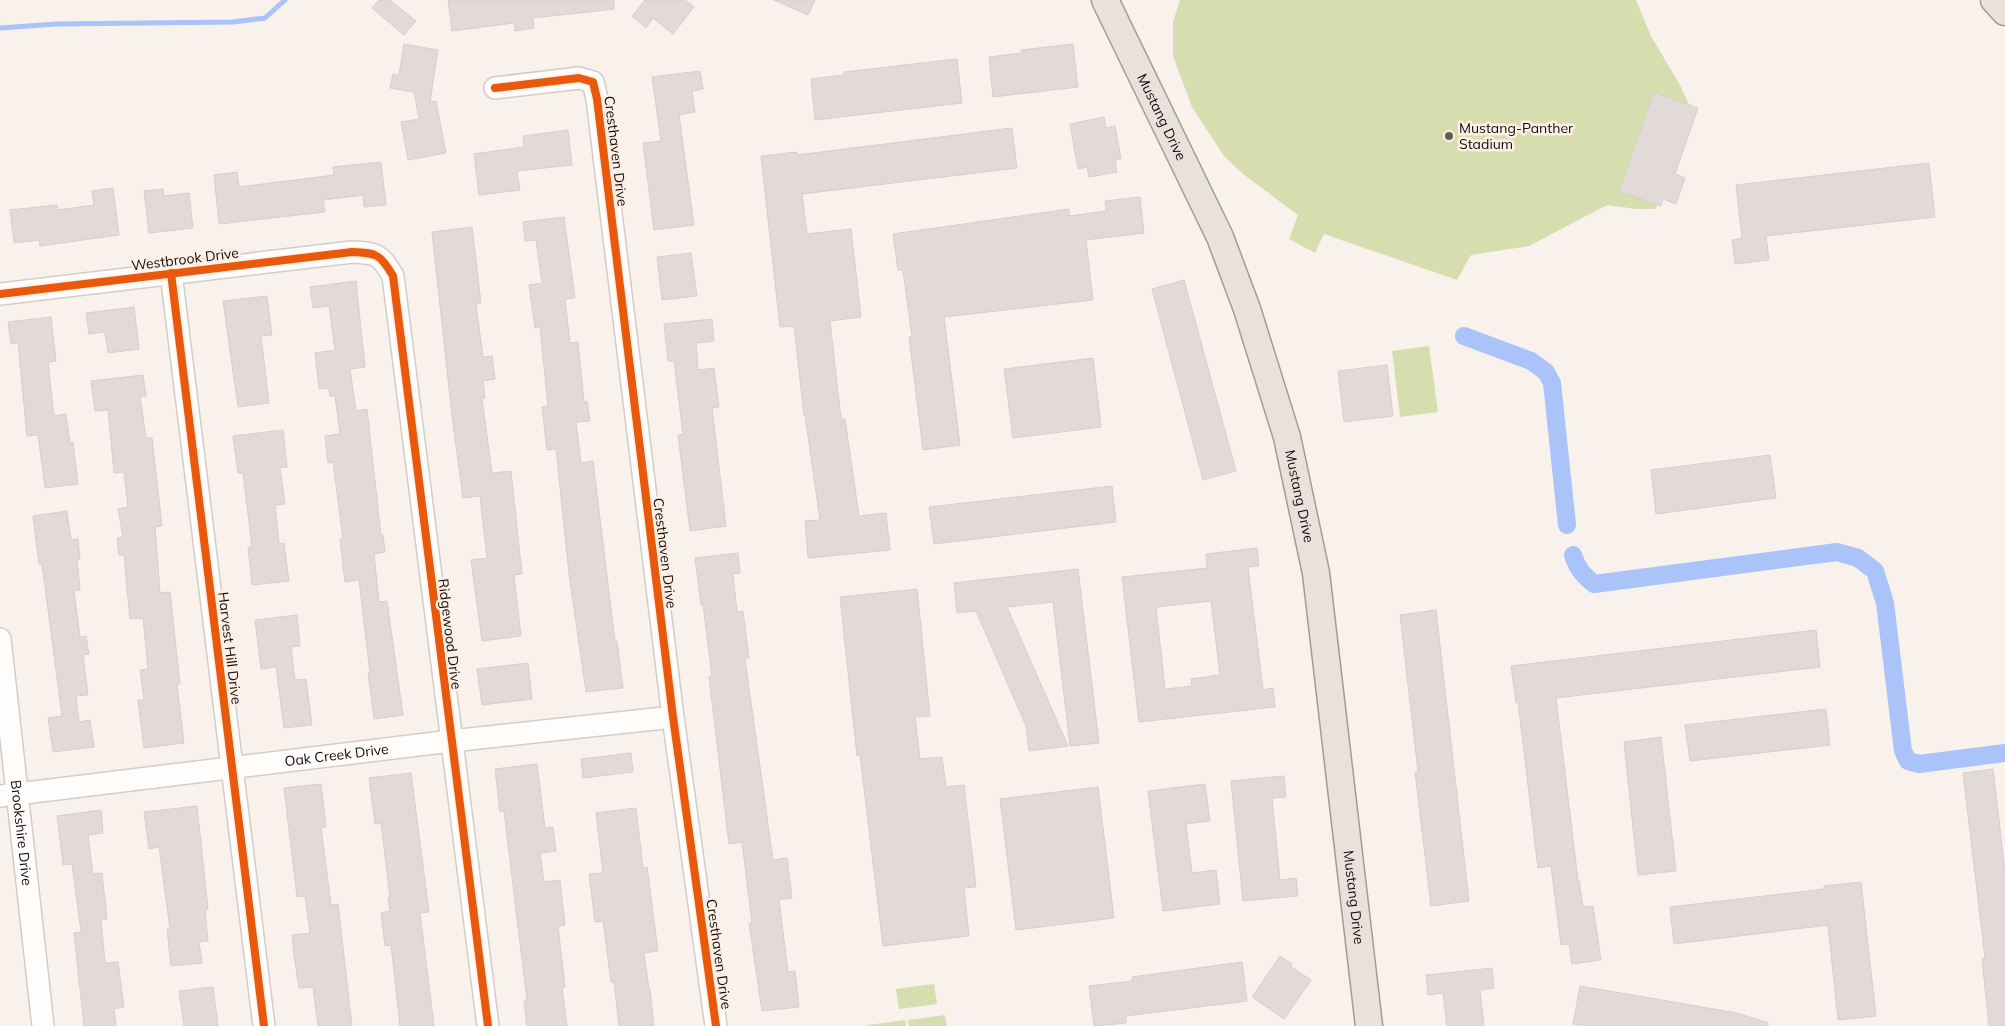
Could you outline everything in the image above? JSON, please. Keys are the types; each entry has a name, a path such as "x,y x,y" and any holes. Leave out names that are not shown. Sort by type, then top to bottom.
{"main road":[{"name":"Mustang Drive","path":"1105,0 1220,237 1248,309 1287,437 1316,573 1369,1026"},
{"path":"1994,0 2005,12"}],"street":[{"name":"Cresthaven Drive","path":"495,88 579,78 594,82 673,717 716,1026"},
{"name":"Westbrook Drive","path":"0,294 352,252 373,253"},
{"name":"Ridgewood Drive","path":"373,253 384,260 393,276 450,741 488,1026"},
{"name":"Harvest Hill Drive","path":"171,274 264,1026"},
{"name":"Brookshire Drive","path":"0,639 8,795 42,1026"},
{"name":"Oak Creek Drive","path":"8,795 450,741 673,717"}],"green space":[{"name":"Mustang-Panther Stadium","path":"1180,0 1636,0 1651,36 1680,85 1694,115 1666,193 1655,209 1636,209 1607,205 1529,246 1471,255 1457,280 1324,234 1315,253 1289,239 1298,215 1243,174 1224,156 1192,107 1173,56 1173,22"},
{"path":"1429,346 1438,412 1400,417 1392,351"},
{"path":"934,984 937,1004 899,1009 896,989"},
{"path":"945,1015 947,1026 909,1026 908,1020"},
{"path":"905,1020 906,1026 868,1026 868,1025"}],"building":[{"path":"379,0 390,0 416,21 404,35 372,8"},
{"path":"448,0 614,0 614,9 533,18 534,28 515,31 514,23 452,31"},
{"path":"645,0 685,0 694,7 673,34 653,18 646,28 632,16"},
{"path":"774,0 815,0 808,15"},
{"path":"404,44 438,50 430,102 436,101 446,153 408,160 401,122 419,119 414,92 390,88 393,74 399,75"},
{"path":"1073,44 1078,87 993,97 989,57 1022,53 1021,50"},
{"path":"957,59 962,103 815,120 811,79 844,75 844,72"},
{"path":"700,71 703,89 692,91 695,112 679,115 694,225 654,230 643,143 661,141 652,77"},
{"path":"1654,92 1698,108 1675,174 1685,178 1676,204 1663,199 1661,206 1619,191"},
{"path":"1104,117 1106,128 1115,126 1121,159 1115,160 1117,172 1089,177 1087,167 1078,169 1070,124"},
{"path":"1012,128 1017,168 802,194 807,234 851,229 861,317 830,321 841,419 845,419 859,516 886,513 890,550 808,558 805,521 820,520 804,415 794,326 780,327 761,156 797,152 797,155"},
{"path":"568,130 572,165 517,171 520,190 479,195 474,154 524,147 523,136"},
{"path":"381,162 386,205 364,207 363,195 323,200 325,212 219,224 214,175 237,172 239,187 334,175 333,167"},
{"path":"1929,163 1935,217 1766,236 1769,260 1735,264 1732,240 1742,238 1736,185"},
{"path":"113,188 119,235 40,246 39,240 14,243 10,210 57,205 58,210 94,205 92,191"},
{"path":"163,189 164,196 189,193 193,228 149,233 144,191"},
{"path":"1140,197 1144,233 1086,240 1093,300 944,317 960,445 923,450 909,337 912,337 903,270 898,270 893,234 1069,209 1069,216 1106,211 1105,201"},
{"path":"564,217 575,298 565,299 570,343 578,342 584,402 587,401 590,421 576,422 581,463 593,461 615,641 617,641 623,688 586,692 569,574 556,449 547,450 542,407 548,406 540,327 535,328 529,285 542,283 536,240 525,241 523,222"},
{"path":"472,227 481,303 476,304 483,357 492,356 495,379 483,381 485,398 482,399 492,473 511,471 522,574 514,575 521,636 482,641 471,560 487,558 480,496 463,498 432,232"},
{"path":"691,253 697,296 662,300 657,257"},
{"path":"1184,280 1236,471 1203,480 1152,289"},
{"path":"356,281 365,367 350,369 356,411 367,409 381,535 383,535 385,552 374,554 379,602 387,601 403,715 374,719 359,580 345,582 340,539 343,539 333,462 328,463 325,436 340,434 335,396 330,396 329,388 319,389 315,353 335,350 329,306 313,308 310,287"},
{"path":"267,296 272,335 261,336 269,403 238,407 223,301"},
{"path":"134,307 139,349 108,353 105,332 89,334 86,313"},
{"path":"51,317 56,361 48,362 54,416 66,414 70,443 73,442 78,484 45,488 38,435 27,436 18,343 11,344 8,322"},
{"path":"712,319 714,341 696,343 698,370 714,368 719,407 712,408 726,526 690,531 678,435 683,434 674,361 668,361 664,324"},
{"path":"1093,358 1101,427 1013,438 1004,369"},
{"path":"1387,365 1393,416 1344,422 1338,371"},
{"path":"143,375 146,396 140,396 146,438 152,438 162,526 155,527 160,593 170,592 180,684 177,684 184,743 144,748 138,700 144,700 140,670 148,669 143,618 130,619 124,555 119,555 117,538 123,537 118,509 128,507 124,472 114,473 108,410 95,411 91,381"},
{"path":"283,430 287,467 280,468 285,504 275,505 279,544 284,543 289,581 252,585 248,547 252,547 243,473 238,473 233,436"},
{"path":"1770,455 1776,498 1656,514 1651,470"},
{"path":"1112,486 1116,522 934,544 929,507"},
{"path":"67,511 71,540 78,539 80,559 77,559 80,590 74,591 80,637 86,636 89,654 83,655 88,695 76,696 79,722 90,720 94,747 53,752 48,718 62,716 42,564 39,564 33,516"},
{"path":"1257,548 1259,566 1248,567 1263,690 1273,688 1275,707 1139,722 1122,577 1207,568 1206,554","holes":["1211,601 1220,675 1191,679 1192,686 1165,689 1156,607"]},
{"path":"738,553 740,573 733,574 737,612 743,611 749,658 745,659 773,860 787,858 792,898 779,900 788,972 795,971 799,1007 762,1011 749,923 752,923 742,842 729,844 709,677 712,677 695,558"},
{"path":"1078,569 1099,743 1070,746 1053,602 1007,607 1068,746 1029,751 1026,726 976,611 957,613 954,583"},
{"path":"917,589 930,716 915,717 920,759 942,757 946,787 964,785 976,887 964,888 969,936 883,946 860,755 857,756 840,597"},
{"path":"1436,610 1469,901 1431,906 1415,772 1418,772 1400,615"},
{"path":"297,615 300,646 291,647 295,680 306,679 312,725 284,728 276,667 261,669 255,620"},
{"path":"1816,630 1820,667 1556,698 1578,880 1583,907 1593,906 1601,960 1572,964 1569,944 1561,945 1551,866 1538,868 1518,702 1516,703 1511,666"},
{"path":"528,663 532,699 482,705 477,669"},
{"path":"1826,709 1830,745 1690,761 1685,725"},
{"path":"1661,737 1676,871 1638,875 1624,742"},
{"path":"631,753 633,772 583,778 581,759"},
{"path":"537,764 545,828 553,827 556,851 540,853 544,882 560,880 565,925 558,926 565,987 562,987 567,1026 527,1026 524,1001 527,1001 504,811 500,812 495,769"},
{"path":"1993,769 2005,871 2005,1026 1989,1026 1982,959 1985,958 1963,773"},
{"path":"411,773 429,912 420,913 434,1026 400,1026 391,945 385,946 381,913 390,911 388,898 390,898 381,823 375,824 369,778"},
{"path":"1284,776 1286,797 1272,798 1280,880 1296,878 1298,896 1243,901 1231,781"},
{"path":"321,784 326,827 321,827 331,905 338,904 352,1026 318,1026 313,987 299,988 294,955 292,935 310,933 305,896 297,897 284,788"},
{"path":"1205,784 1210,821 1186,824 1192,873 1216,870 1220,904 1163,911 1148,791"},
{"path":"1098,787 1114,918 1016,930 1000,799"},
{"path":"197,806 208,909 205,910 208,941 199,942 202,963 171,966 167,929 170,929 159,847 149,849 144,812"},
{"path":"636,808 643,868 647,867 658,951 644,953 654,1026 619,1026 614,982 611,982 603,921 595,922 589,874 603,873 596,813"},
{"path":"101,810 103,833 88,835 93,874 102,873 107,919 101,919 105,963 118,962 124,1007 114,1009 116,1026 84,1026 74,933 81,932 72,864 63,865 57,816"},
{"path":"1861,882 1876,1016 1838,1020 1828,925 1674,944 1670,907 1824,889 1824,886"},
{"path":"1280,956 1292,964 1290,966 1311,980 1284,1019 1252,997"},
{"path":"1242,962 1247,1001 1126,1016 1126,1023 1094,1026 1089,986 1132,981 1132,977"},
{"path":"1492,968 1494,988 1480,990 1484,1026 1447,1026 1443,993 1428,995 1426,975"},
{"path":"1580,986 1737,1013 1768,1023 1768,1026 1588,1026 1573,1024"},
{"path":"213,987 218,1026 184,1026 179,991"}],"waterway":[{"path":"0,28 56,24 233,22 265,18 285,0"},
{"path":"1464,336 1531,361 1546,372 1552,383 1567,525"},
{"path":"1573,555 1581,571 1594,584 1837,552 1858,558 1875,571 1885,603 1903,751 1908,761 1919,764 2005,753"}],"cycle path":[{"path":"495,88 579,78 593,82 597,99 673,717 716,1026"},
{"path":"0,294 352,252 373,254 385,263 393,276 488,1026"},
{"path":"171,273 264,1026"}],"place":[{"name":"Mustang-Panther Stadium","path":"1449,136"}]}
